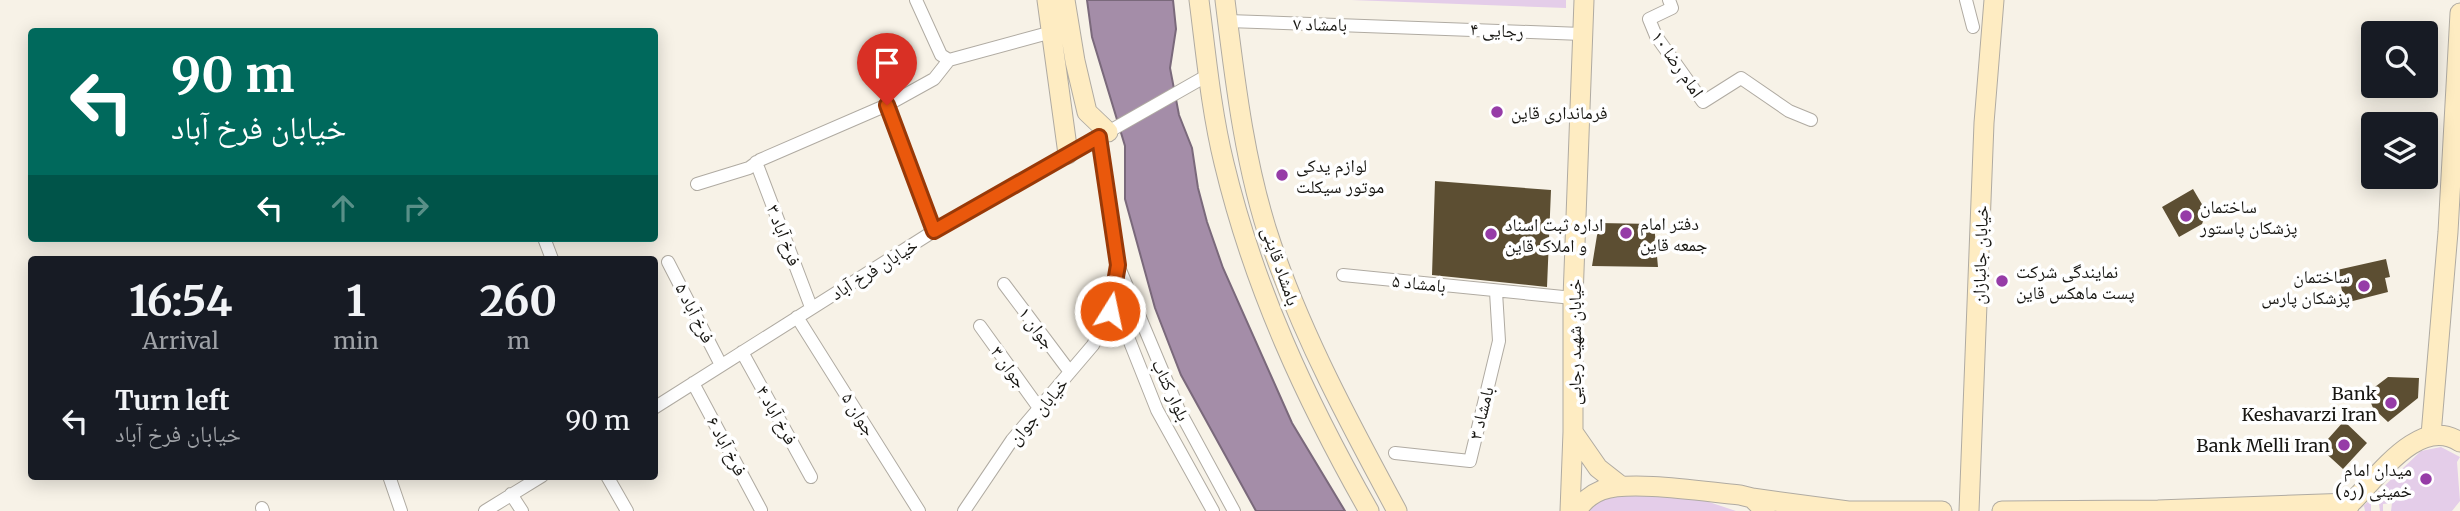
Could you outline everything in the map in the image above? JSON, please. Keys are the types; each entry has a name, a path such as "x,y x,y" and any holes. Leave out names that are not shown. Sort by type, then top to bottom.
{"main road":[{"path":"1047,0 1068,154"},
{"path":"1065,0 1074,61 1087,112 1103,134"},
{"name":"بامشاد قاینی","path":"1199,0 1223,161 1249,255 1279,337 1324,432 1368,511"},
{"name":"بامشاد قاینی","path":"1225,0 1247,148 1271,243 1303,330 1397,511"},
{"name":"خیابان شهید رجایی","path":"1570,511 1573,298 1584,0"},
{"name":"خیابان جانبازان","path":"1969,511 1984,123 1994,0"},
{"path":"2431,435 2451,182 2460,13"},
{"path":"1573,432 1598,468 1621,486"},
{"path":"2002,511 2349,507 2418,439 2441,433 2460,442"},
{"path":"1577,511 1581,504 1599,491 1621,486 1759,504 1848,510 1942,511"}],"street":[{"path":"916,0 941,55 949,60"},
{"name":"امام رضا ۱۰","path":"1669,0 1672,8 1649,19 1656,36 1703,102 1741,78 1789,111 1811,120"},
{"path":"1966,0 1973,27"},
{"name":"بامشاد ۷","path":"1228,21 1412,26"},
{"name":"رجایی ۴","path":"1412,26 1582,34"},
{"path":"697,184 749,168 756,162 887,105 934,79 949,60 1052,32"},
{"name":"خیابان فرخ آباد","path":"658,405 934,231 1209,75"},
{"path":"887,105 934,231"},
{"path":"1103,134 1118,265"},
{"name":"فرخ آباد ۳","path":"756,162 811,307"},
{"name":"فرخ آباد ۵","path":"668,261 721,365"},
{"name":"خیابان جوان","path":"964,511 1012,440 1093,345 1110,311 1118,265"},
{"name":"بلوار کتاب","path":"1118,265 1178,408 1234,511"},
{"name":"بامشاد ۵","path":"1343,275 1573,298"},
{"name":"جوان ۱","path":"1004,284 1070,372"},
{"name":"بامشاد ۳","path":"1395,453 1470,461 1499,341 1496,292"},
{"name":"بلوار کتاب","path":"1110,311 1124,327 1157,410 1213,511"},
{"name":"جوان ۵","path":"797,317 919,511"},
{"name":"جوان ۳","path":"979,326 1039,408"},
{"name":"فرخ آباد ۴","path":"742,352 811,477"},
{"name":"فرخ آباد ۶","path":"693,383 761,510"},
{"path":"390,480 401,511"},
{"path":"485,511 535,480"},
{"path":"609,480 627,511"},
{"path":"511,494 522,511"}],"shaded area":[{"path":"1087,0 1173,0 1176,29 1170,68 1179,115 1192,148 1207,222 1223,268 1292,423 1345,511 1256,511 1181,375 1155,308 1125,199 1125,146 1092,37"},
{"path":"1351,0 1566,0 1566,8"},
{"name":"میدان امام خمینی (ره)","path":"2441,447 2460,457 2457,462 2460,501 2452,511 2391,511 2392,503 2383,504 2383,511 2380,511 2379,504 2371,504 2371,511 2365,511 2364,506 2358,511 2421,451"},
{"path":"1638,494 1691,496 1736,511 1588,511 1595,500"}],"building":[{"name":"اداره ثبت اسناد و املاک قاین","path":"1435,181 1551,190 1547,287 1432,275"},
{"name":"ساختمان پزشکان پاستور","path":"2193,189 2203,206 2209,206 2202,224 2179,237 2162,207"},
{"path":"1599,223 1654,224 1658,267 1592,266"},
{"name":"ساختمان پزشکان پارس","path":"2386,259 2390,277 2385,278 2388,292 2345,303 2337,270"},
{"name":"Bank Keshavarzi Iran","path":"2388,377 2419,378 2418,398 2388,422 2373,408 2367,393"},
{"name":"Bank Melli Iran","path":"2344,421 2367,443 2343,469 2320,448"}],"place":[{"name":"فرمانداری قاین","path":"1497,112"},
{"name":"لوازم یدکی موتور سیکلت","path":"1282,175"},
{"name":"ساختمان پزشکان پاستور","path":"2186,216"},
{"name":"دفتر امام جمعه قاین","path":"1626,233"},
{"name":"اداره ثبت اسناد و املاک قاین","path":"1491,234"},
{"name":"نمایندگی شرکت پست ماهکس قاین","path":"2002,281"},
{"name":"ساختمان پزشکان پارس","path":"2364,286"},
{"name":"Bank Keshavarzi Iran","path":"2391,403"},
{"name":"Bank Melli Iran","path":"2344,445"},
{"name":"میدان امام خمینی (ره)","path":"2426,479"}],"route":[{"path":"887,105 934,231 1099,137 1118,265 1110,311"}]}
